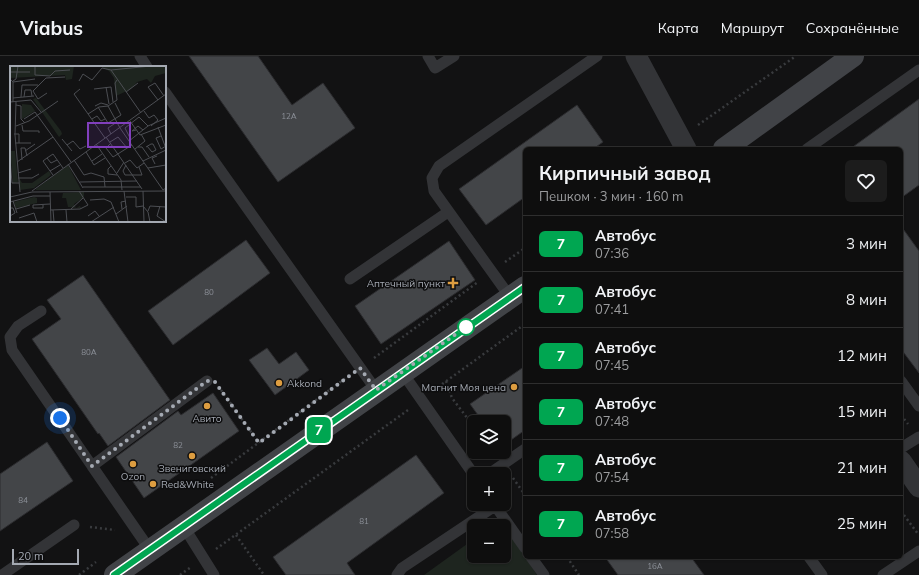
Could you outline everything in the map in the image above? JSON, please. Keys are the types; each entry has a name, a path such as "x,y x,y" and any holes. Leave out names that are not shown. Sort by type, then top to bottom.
{"street":[{"path":"636,56 683,143"},
{"path":"727,147 853,56"},
{"path":"108,566 150,550 517,292"},
{"path":"903,464 919,487"}],"lane":[{"path":"140,56 146,66"},
{"path":"428,56 435,68 454,56"},
{"path":"517,292 493,271 448,212 434,191 432,178 438,166 597,56"},
{"path":"810,147 919,70"},
{"path":"166,93 376,390"},
{"path":"350,279 448,212"},
{"path":"41,311 18,326 10,337 12,350 150,550"},
{"path":"402,372 468,467"},
{"path":"92,466 207,381"},
{"path":"903,384 919,406"},
{"path":"903,447 919,437"},
{"path":"499,467 523,450"},
{"path":"397,575 402,568 486,511"},
{"path":"499,511 523,545"},
{"path":"2,575 74,525"},
{"path":"184,527 214,575"},
{"path":"883,575 919,551"},
{"path":"532,559 544,575"},
{"path":"810,559 822,575"}],"path":[{"path":"683,143 796,56"},
{"path":"208,480 523,249"},
{"path":"180,575 523,325"},
{"path":"207,381 215,382 259,443"},
{"path":"446,381 452,398 467,418"},
{"path":"903,514 919,535"},
{"path":"74,525 137,532"},
{"path":"236,535 264,575"},
{"path":"568,559 579,575"},
{"path":"79,575 108,566"}],"shaded area":[{"path":"511,536 523,554 523,559 526,559 537,575 424,575 467,544 467,563 511,563"}],"building":[{"path":"189,56 258,56 292,105 323,83 355,128 278,182"},
{"path":"919,99 919,185 903,197 903,147 853,147"},
{"path":"577,105 603,142 596,147 523,147 523,198 486,225 459,189"},
{"path":"903,229 919,251 919,373 903,352"},
{"path":"246,240 270,273 173,345 148,311"},
{"path":"449,241 475,280 381,344 355,306"},
{"path":"83,275 170,400 108,446 99,433 98,434 32,339 61,319 47,300"},
{"name":"Akkond","path":"267,348 279,364 296,352 309,370 275,395 249,360"},
{"path":"523,367 523,431 511,440 511,415 478,415 470,404"},
{"path":"213,393 239,431 144,498 116,457 178,411 181,415"},
{"path":"47,442 73,481 0,531 0,474"},
{"path":"416,455 444,493 347,563 355,575 286,575 273,557"},
{"path":"606,559 692,559 704,575 618,575"}],"bus line":[{"name":"7","path":"114,575 427,354 523,288"}],"place":[{"name":"Аптечный пункт","path":"453,283"},
{"name":"Akkond","path":"279,383"},
{"name":"Магнит Моя цена","path":"514,387"},
{"name":"Авито","path":"207,406"},
{"name":"Звениговский","path":"192,456"},
{"name":"Ozon","path":"133,464"},
{"name":"Red&White","path":"153,484"}],"route":[{"path":"60,418 92,466 207,381 215,382 259,443 360,368 376,390 466,327"}]}
